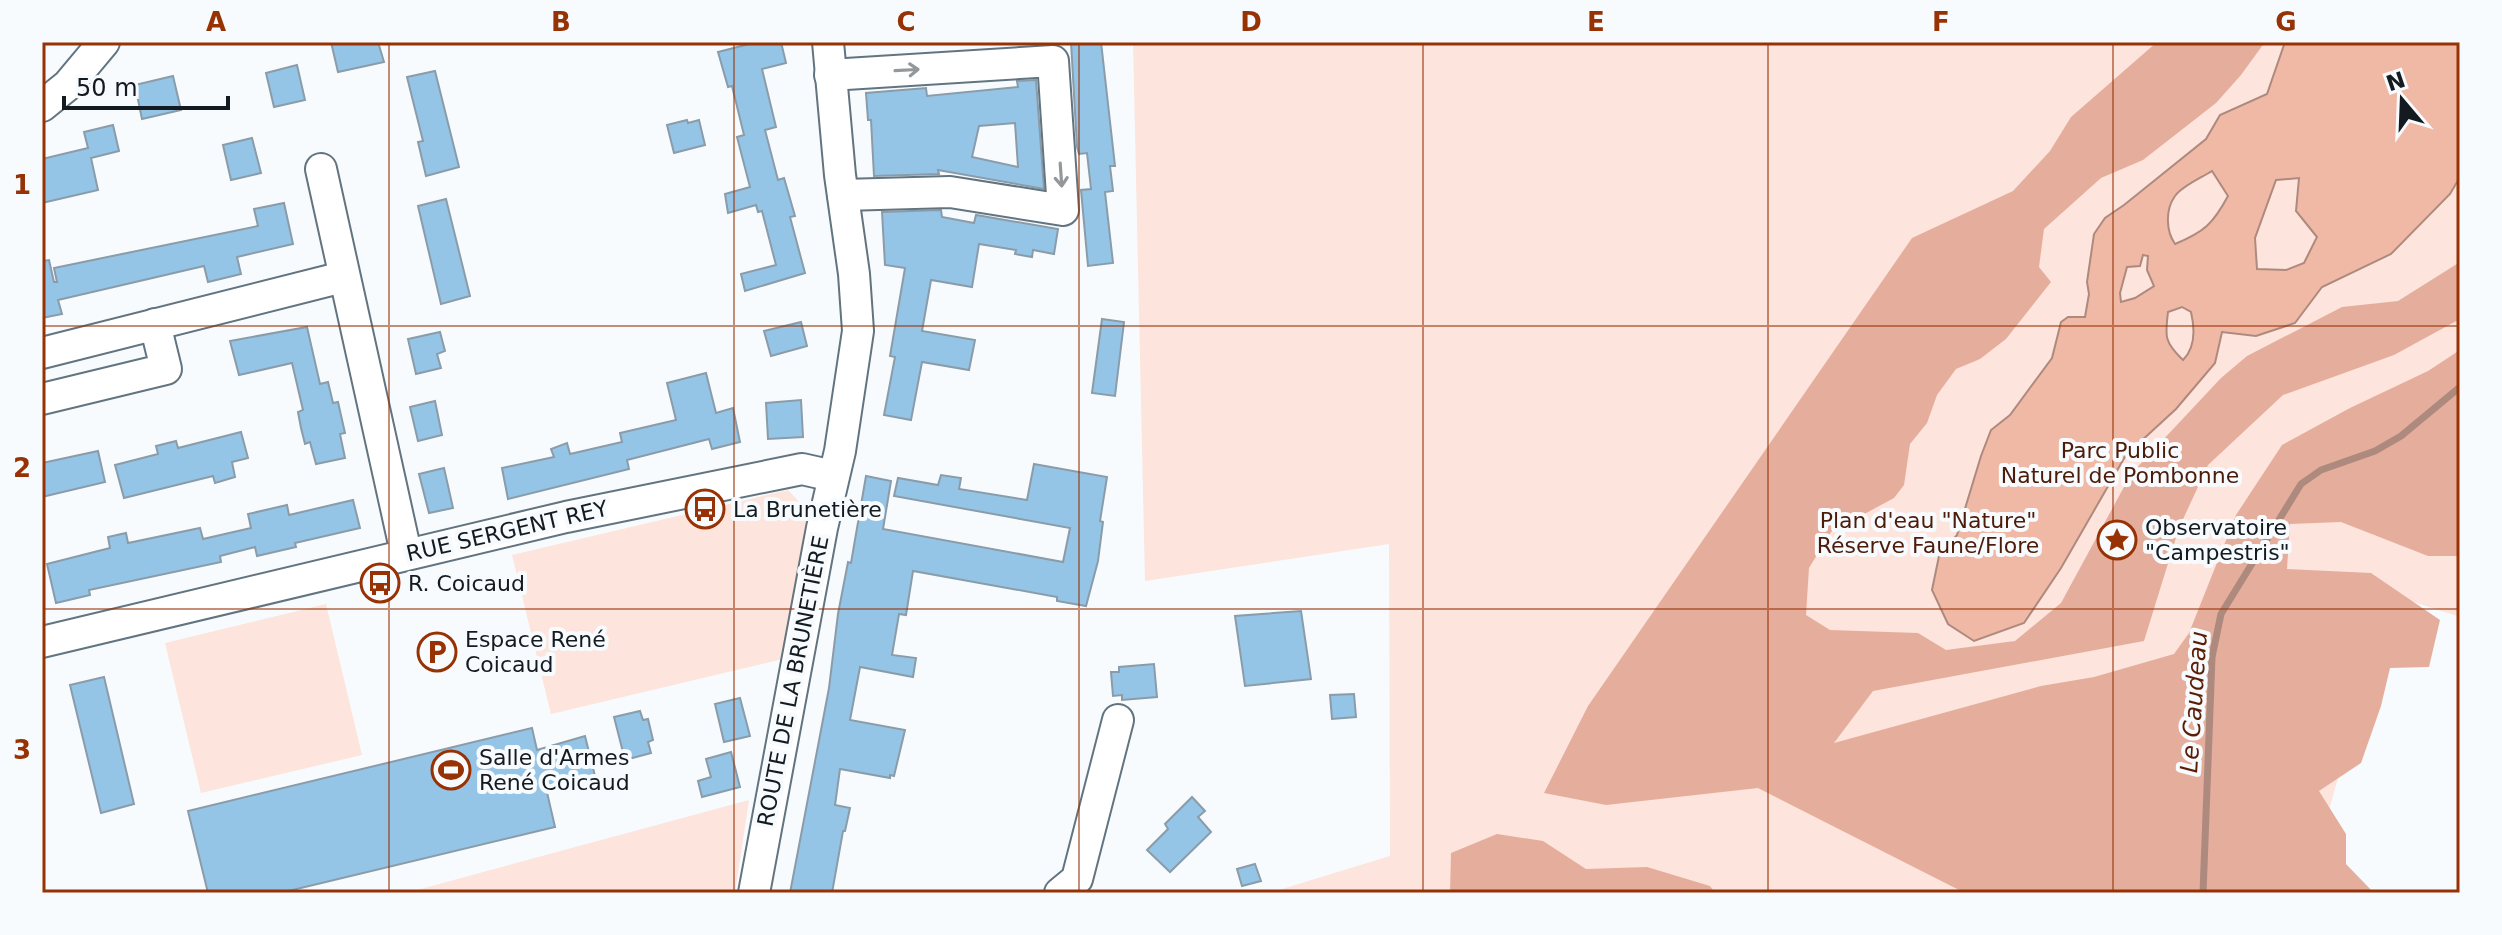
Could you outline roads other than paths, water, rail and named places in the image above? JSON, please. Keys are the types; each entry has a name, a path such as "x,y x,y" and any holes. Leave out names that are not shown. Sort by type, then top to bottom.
{"street":[{"path":"42,106 68,85 104,42"},
{"name":"ROUTE DE LA BRUNETIÈRE","path":"754,893 840,451 858,331 828,42"},
{"path":"830,75 1053,61 1063,210 950,192 843,195"},
{"path":"321,169 406,553"},
{"path":"42,353 343,277"},
{"path":"42,399 166,369 155,324"},
{"name":"RUE SERGENT REY","path":"42,642 587,512 802,469 833,476"},
{"path":"1060,893 1077,879 1118,720"}],"waterway":[{"name":"Le Caudeau","path":"2203,893 2212,657 2221,614 2301,484 2321,470 2375,451 2401,436 2460,387"}],"place":[{"name":"La Brunetière","path":"705,509"},
{"name":"Observatoire \"Campestris\"","path":"2117,540"},
{"name":"R. Coicaud","path":"380,583"},
{"name":"Espace René Coicaud","path":"437,652"},
{"name":"Salle d'Armes René Coicaud","path":"451,770"}],"park label":[{"name":"Parc Public Naturel de Pombonne","path":"2120,462"},
{"name":"Plan d'eau \"Nature\" Réserve Faune/Flore","path":"1928,532"}]}
